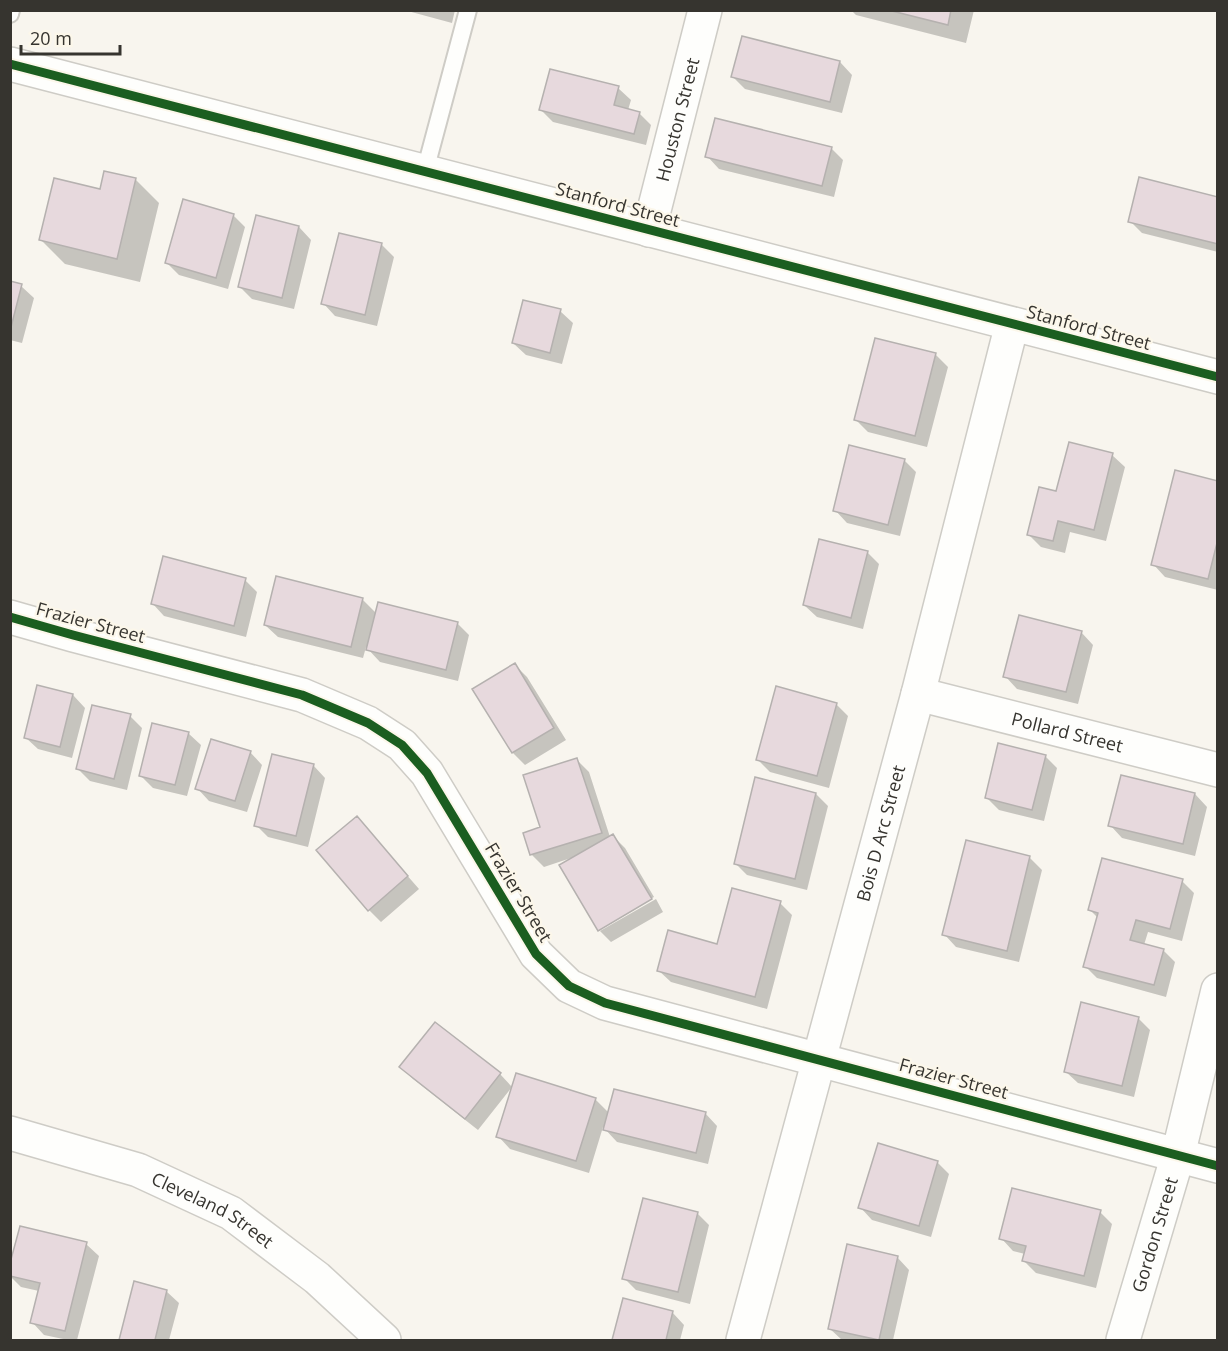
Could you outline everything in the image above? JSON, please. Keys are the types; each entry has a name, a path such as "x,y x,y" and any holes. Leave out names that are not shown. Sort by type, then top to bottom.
{"street":[{"name":"Houston Street","path":"649,230 705,10"},
{"name":"Stanford Street","path":"10,64 1218,377"},
{"name":"Bois D Arc Street","path":"743,1341 918,694 1012,324"},
{"name":"Frazier Street","path":"10,617 302,695 368,723 402,745 427,773 536,954 569,986 605,1003 1218,1166"},
{"name":"Pollard Street","path":"918,694 1218,770"},
{"name":"Gordon Street","path":"1123,1341 1178,1155 1218,990"},
{"name":"Cleveland Street","path":"10,1132 138,1170 231,1213 317,1278 384,1341"}],"lane":[{"path":"425,171 468,10"}],"building":[{"path":"888,10 951,10 948,25"},
{"path":"742,36 840,61 830,102 731,77"},
{"path":"550,69 619,86 614,105 640,112 634,134 539,110"},
{"path":"715,118 832,147 822,186 705,157"},
{"path":"104,171 136,178 117,259 39,240 54,178 100,189"},
{"path":"1139,177 1218,197 1218,244 1128,222"},
{"path":"183,199 234,214 216,278 165,263"},
{"path":"256,215 299,226 282,298 238,287"},
{"path":"339,233 382,243 365,315 321,304"},
{"path":"10,281 22,284 10,331"},
{"path":"523,300 561,309 550,353 512,343"},
{"path":"875,338 936,353 915,436 854,420"},
{"path":"1069,442 1113,453 1094,530 1058,521 1053,541 1027,535 1039,487 1056,491"},
{"path":"849,445 905,459 888,525 833,511"},
{"path":"1175,470 1218,481 1218,539 1208,579 1151,565"},
{"path":"819,539 868,551 851,618 803,605"},
{"path":"163,556 246,578 234,626 151,604"},
{"path":"276,576 363,598 351,647 264,625"},
{"path":"378,602 458,622 446,670 366,650"},
{"path":"1019,615 1082,631 1066,692 1003,677"},
{"path":"515,663 554,728 512,753 472,689"},
{"path":"37,685 73,694 60,747 24,738"},
{"path":"776,686 837,703 817,776 756,760"},
{"path":"92,705 131,714 114,779 76,769"},
{"path":"152,723 189,732 175,785 139,776"},
{"path":"211,739 251,751 235,801 195,789"},
{"path":"998,743 1046,755 1032,810 985,798"},
{"path":"272,754 314,764 296,836 254,826"},
{"path":"577,758 602,833 530,855 523,833 540,827 523,775"},
{"path":"1121,775 1195,793 1183,844 1108,826"},
{"path":"755,777 816,793 795,879 734,864"},
{"path":"357,816 408,876 368,911 316,850"},
{"path":"613,834 652,899 598,931 559,865"},
{"path":"966,840 1030,856 1007,951 942,935"},
{"path":"1102,858 1183,879 1170,929 1136,920 1130,940 1164,949 1154,985 1083,967 1098,913 1088,910"},
{"path":"732,888 781,901 755,997 657,971 668,930 717,944"},
{"path":"1081,1002 1139,1017 1122,1086 1064,1072"},
{"path":"435,1022 501,1073 465,1119 399,1067"},
{"path":"516,1073 596,1098 576,1161 496,1137"},
{"path":"614,1089 706,1112 696,1153 603,1130"},
{"path":"878,1143 938,1161 919,1226 858,1208"},
{"path":"1012,1188 1101,1210 1084,1276 1022,1261 1026,1246 999,1239"},
{"path":"643,1198 698,1212 678,1292 622,1279"},
{"path":"20,1226 87,1242 65,1331 30,1323 40,1283 10,1276 10,1263"},
{"path":"847,1244 898,1256 879,1340 828,1329"},
{"path":"134,1281 167,1290 155,1340 119,1340"},
{"path":"623,1298 673,1311 666,1340 612,1340"}],"cycle path":[{"path":"10,64 1218,377"},
{"path":"10,617 302,695 368,723 402,745 427,773 536,954 569,986 605,1003 1218,1166"}]}
